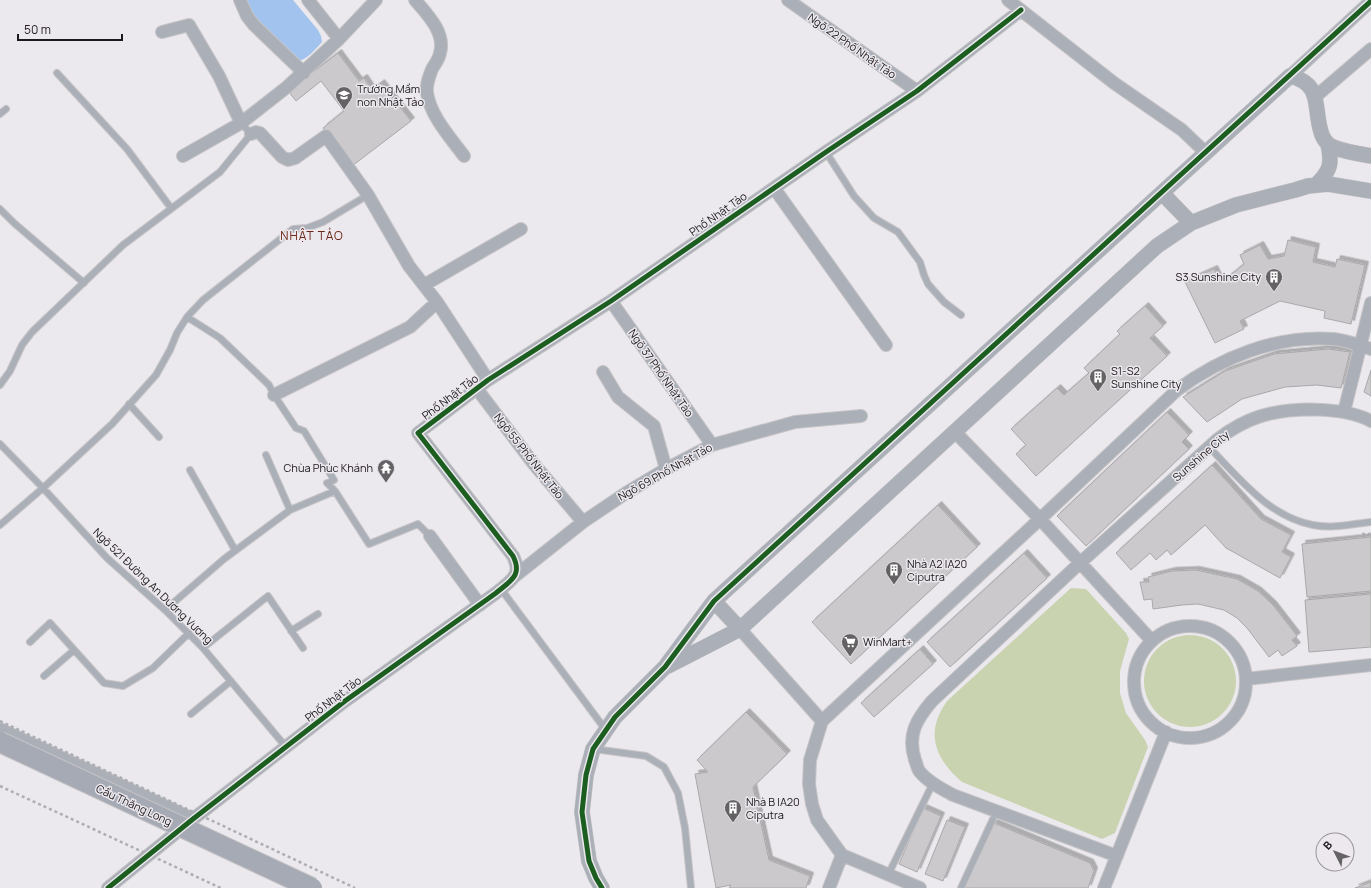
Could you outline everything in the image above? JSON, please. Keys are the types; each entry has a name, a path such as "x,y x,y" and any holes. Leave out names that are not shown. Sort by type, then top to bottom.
{"highway":[{"name":"Cầu Thăng Long","path":"0,742 312,888"}],"street":[{"path":"240,0 247,16 254,24 304,73"},
{"path":"308,0 339,39"},
{"path":"183,156 241,123 288,87 339,39 376,0"},
{"path":"415,0 438,32 442,44 440,55 428,80 427,92 430,103 434,113 444,129 464,156"},
{"name":"Ngõ 22 Phố Nhật Tảo","path":"788,0 917,91"},
{"path":"1008,0 1114,83 1182,130 1205,152"},
{"path":"602,888 589,861 582,812 586,775 593,749 615,717 665,667 714,601 1371,1"},
{"name":"Phố Nhật Tảo","path":"108,888 193,819 286,747 365,687 480,605 515,576 517,569 513,556 418,433 488,380 610,301 917,91 1021,10"},
{"path":"162,32 189,25 219,76 241,123"},
{"path":"1315,97 1371,49"},
{"path":"1290,76 1299,78 1313,89 1318,121 1322,135 1328,144 1331,164 1326,174 1317,184"},
{"path":"251,134 256,132 260,133 282,157 288,160 295,158 326,136 368,195 409,266 437,302 488,380"},
{"path":"1328,144 1338,149 1371,156"},
{"path":"665,667 740,629 1157,246 1191,223 1236,205 1317,184 1328,184 1371,191"},
{"path":"774,188 886,345"},
{"path":"1162,193 1191,223"},
{"path":"424,285 521,229"},
{"name":"Ngõ 37 Phố Nhật Tảo","path":"610,301 712,445"},
{"path":"274,395 410,327 437,302"},
{"path":"1344,412 1366,347 1371,303"},
{"path":"920,888 842,855 817,820 812,804 809,784 810,760 822,721 1040,519 1176,390 1198,374 1233,357 1264,346 1296,340 1333,339 1366,347"},
{"path":"603,372 618,396 654,426 666,469"},
{"name":"Ngõ 55 Phố Nhật Tảo","path":"477,388 533,463 583,522"},
{"name":"Sunshine City","path":"1117,856 953,795 933,783 919,771 912,750 912,735 919,717 932,701 1081,562 1218,439 1236,426 1259,416 1285,411 1317,409 1344,412 1371,421"},
{"name":"Ngõ 69 Phố Nhật Tảo","path":"515,576 583,522 626,493 666,469 712,445 795,422 861,416"},
{"path":"955,432 1081,562 1152,641"},
{"path":"430,536 480,605"},
{"path":"714,601 822,721"},
{"path":"1196,625 1214,630 1230,641 1241,656 1247,675 1246,679 1246,694 1238,712 1225,726 1208,735 1189,738 1170,735 1154,726 1143,712 1136,696 1134,678 1138,660 1152,641 1162,633 1178,626 1196,625"},
{"path":"1246,679 1371,665"},
{"path":"0,729 193,819"},
{"path":"1104,888 1166,732"},
{"path":"829,888 842,855"}],"lane":[{"path":"57,73 127,149 171,208"},
{"path":"0,114 6,109"},
{"path":"0,385 10,371 22,345 32,332 122,245 220,172 251,134 241,123"},
{"path":"826,152 854,196 874,218 898,232 920,262 928,284 944,302 961,315"},
{"path":"0,525 44,488 112,424 156,375 170,350 177,333 187,317 203,300 293,229 307,228 323,222 368,195"},
{"path":"0,209 14,223 84,283"},
{"path":"187,317 220,338 269,385 296,428 304,431 334,480 327,483 335,491 369,544 418,524 430,536"},
{"path":"129,404 160,437"},
{"name":"Ngõ 521 Đường An Dương Vương","path":"0,444 44,488 107,558 189,633 232,681 286,747"},
{"path":"1209,447 1255,494 1277,511 1292,518 1317,526 1337,526 1371,522"},
{"path":"266,455 290,510"},
{"path":"190,470 235,550"},
{"path":"165,610 235,550 290,510 335,491"},
{"path":"501,589 606,730"},
{"path":"203,648 268,596 303,648"},
{"path":"291,631 318,614"},
{"path":"30,642 50,623 104,682 124,686 153,668 189,633"},
{"path":"44,676 74,650"},
{"path":"191,714 232,681"},
{"path":"593,749 646,756 664,767 678,793 685,828 690,888"},
{"path":"888,875 933,783"},
{"path":"961,888 993,819"}],"path":[{"path":"0,721 355,888"},
{"path":"0,786 221,888"}],"green space":[{"path":"1071,588 1086,589 1126,633 1129,639 1120,671 1120,693 1126,713 1145,740 1148,747 1115,833 1102,839 962,782 945,764 939,754 936,744 936,723 940,712 947,701"},
{"path":"1190,635 1208,638 1223,648 1233,663 1236,681 1233,699 1223,714 1208,724 1190,727 1172,724 1157,714 1147,699 1144,681 1147,663 1157,648 1172,638"}],"water":[{"path":"246,0 293,0 318,30 322,42 314,51 301,61 297,62 267,34 255,18"}],"building":[{"path":"338,53 359,81 364,78 372,90 381,83 411,121 352,166 323,128 344,111 321,81 296,101 288,91"},
{"name":"S3 Sunshine City","path":"1288,240 1316,247 1313,262 1335,267 1337,259 1365,265 1351,324 1324,318 1325,311 1280,301 1240,321 1244,329 1215,343 1185,282 1214,269 1221,283 1244,264 1240,255 1260,245 1268,259 1284,256"},
{"name":"S1-S2 Sunshine City","path":"1145,306 1163,326 1150,338 1167,356 1036,476 1016,454 1026,445 1011,429 1057,388 1064,395 1089,373 1084,368 1120,334 1117,331"},
{"path":"1328,349 1350,352 1341,388 1317,385 1285,387 1242,399 1207,422 1183,397 1225,371 1274,354"},
{"path":"1371,370 1371,396 1364,392"},
{"path":"1167,412 1189,435 1182,442 1189,449 1086,546 1057,516"},
{"path":"1212,465 1261,519 1291,535 1282,552 1291,557 1280,578 1226,548 1205,525 1171,555 1167,550 1156,560 1150,553 1131,570 1116,553"},
{"name":"Nhà A2 IA20 Ciputra","path":"938,505 977,547 851,664 812,622"},
{"path":"1371,537 1371,591 1307,597 1302,544"},
{"path":"1024,553 1047,578 950,667 927,642"},
{"path":"1196,570 1237,579 1258,591 1273,605 1297,636 1292,640 1297,646 1282,656 1278,650 1269,657 1247,628 1237,618 1224,610 1198,604 1153,609 1152,599 1144,600 1140,582 1149,582 1148,577 1172,571"},
{"path":"1371,594 1371,647 1309,652 1305,600"},
{"path":"920,649 933,664 874,717 861,703"},
{"name":"Nhà B IA20 Ciputra","path":"746,712 787,754 753,787 769,860 810,876 806,888 729,888 731,885 716,888 695,774 708,772 697,760"},
{"path":"923,808 941,816 917,872 899,864"},
{"path":"947,820 965,827 943,881 925,874"},
{"path":"994,823 1090,863 1094,871 1088,888 962,888 986,826"},
{"path":"1371,882 1371,888 1355,888"}],"cycle path":[{"path":"602,888 589,861 582,812 586,775 593,749 615,717 665,667 714,601 1371,1"},
{"path":"108,888 193,819 345,701 496,593 514,578 517,569 513,556 418,433 488,380 611,301 917,91 1021,10"}],"place":[{"name":"Trường Mầm non Nhật Tảo","path":"344,110"},
{"name":"S3 Sunshine City","path":"1274,292"},
{"name":"S1-S2 Sunshine City","path":"1098,392"},
{"name":"Chùa Phúc Khánh","path":"386,483"},
{"name":"Nhà A2 IA20 Ciputra","path":"894,585"},
{"name":"WinMart+","path":"850,657"},
{"name":"Nhà B IA20 Ciputra","path":"733,823"}],"district":[{"name":"NHẬT TẢO","path":"312,236"}]}
